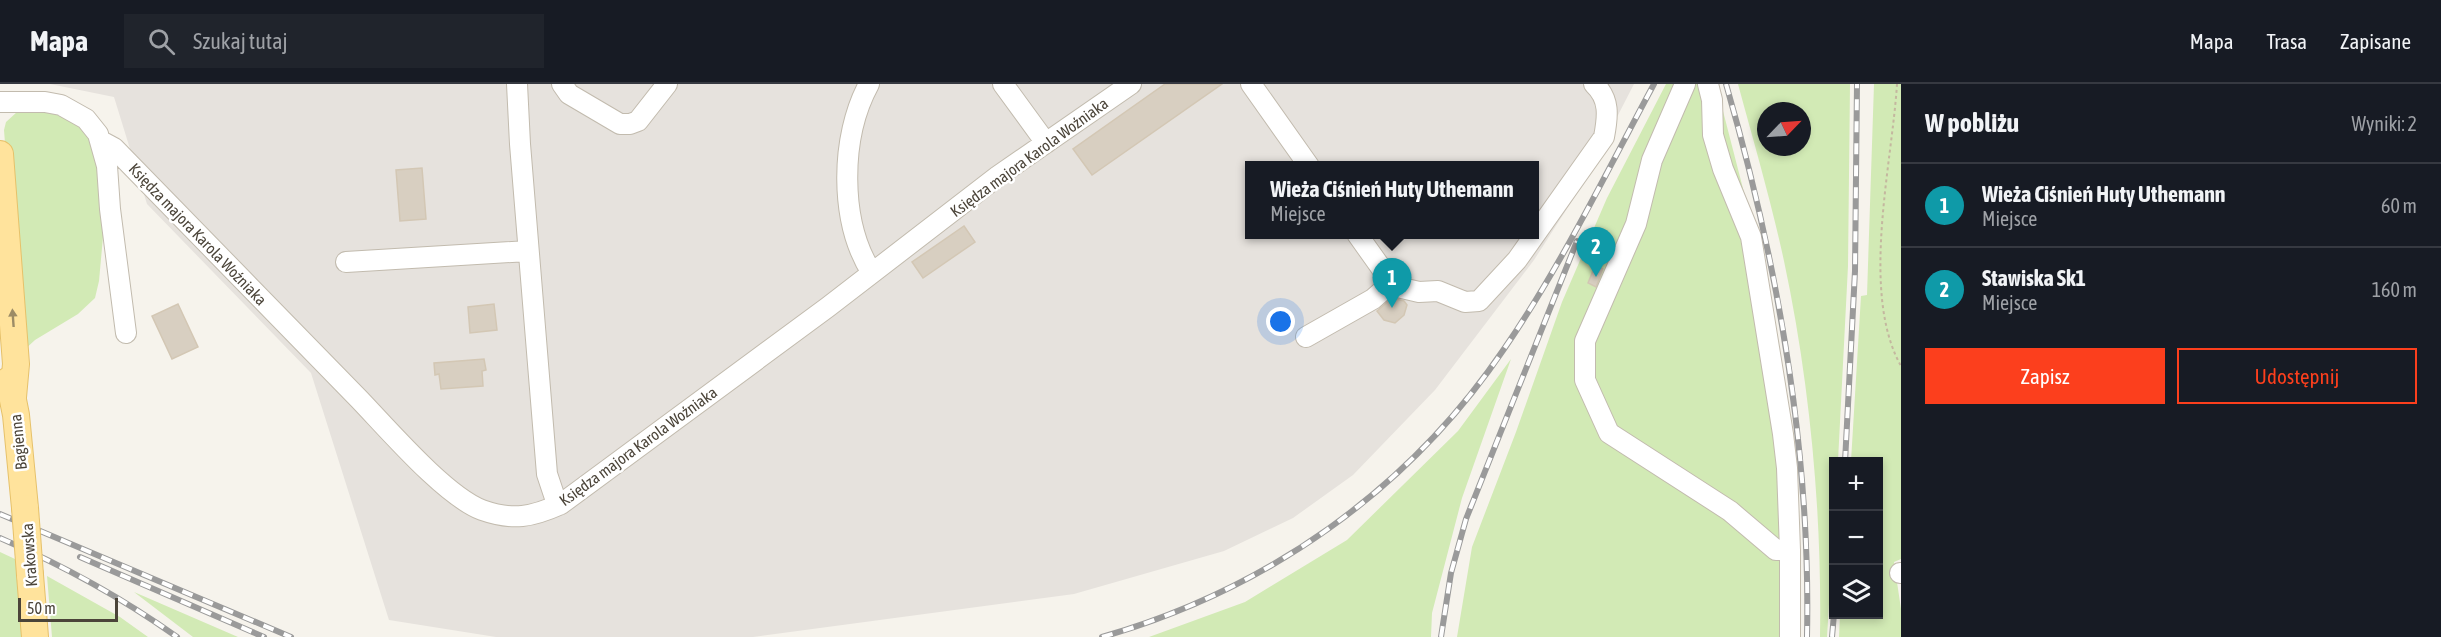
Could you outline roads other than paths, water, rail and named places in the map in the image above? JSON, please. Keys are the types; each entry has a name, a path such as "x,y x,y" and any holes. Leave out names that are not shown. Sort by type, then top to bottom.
{"main road":[{"path":"0,154 16,364 10,410"},
{"name":"Bagienna","path":"0,340 25,508"},
{"name":"Krakowska","path":"25,508 35,637"}],"street":[{"path":"517,84 528,251 547,474 554,495 561,504"},
{"path":"562,84 569,94 620,124 638,121 667,84"},
{"path":"869,84 858,104 848,156 849,206 855,236 861,256 872,273"},
{"path":"1003,84 1046,143"},
{"name":"Księdza majora Karola Woźniaka","path":"0,102 45,102 61,105 86,119 101,141 114,148 403,445 455,495 481,510 511,517 536,515 561,504 872,273 998,176 1131,84"},
{"path":"1251,84 1306,161"},
{"path":"1539,229 1604,136 1609,115 1607,104 1602,92 1593,84"},
{"path":"1685,84 1652,160 1636,224 1586,340 1585,380 1610,433 1730,511 1776,550 1790,550"},
{"path":"1708,84 1712,100 1713,135 1723,169 1750,237 1783,435 1787,468 1790,550 1790,637"},
{"path":"101,141 126,333"},
{"path":"1306,337 1373,299 1389,285 1389,279 1361,239"},
{"path":"1389,285 1419,292 1438,291 1465,302 1479,301 1489,293 1532,239"},
{"path":"346,262 528,251"}],"railway":[{"path":"1102,637 1162,617 1220,592 1276,563 1328,529 1378,490 1424,447 1466,400 1525,317 1582,219 1654,84"},
{"path":"1726,84 1761,220 1788,358 1803,497 1807,567 1807,637"},
{"path":"1845,457 1855,271 1857,84"},
{"path":"1441,637 1451,573 1466,519 1577,241"},
{"path":"0,514 291,637"},
{"path":"0,538 91,583 177,637"},
{"path":"80,557 264,637"},
{"path":"1832,637 1834,619"}],"place":[{"name":"Stawiska Sk1","path":"1596,277"},
{"name":"Wieża Ciśnień Huty Uthemann","path":"1392,308"}]}
